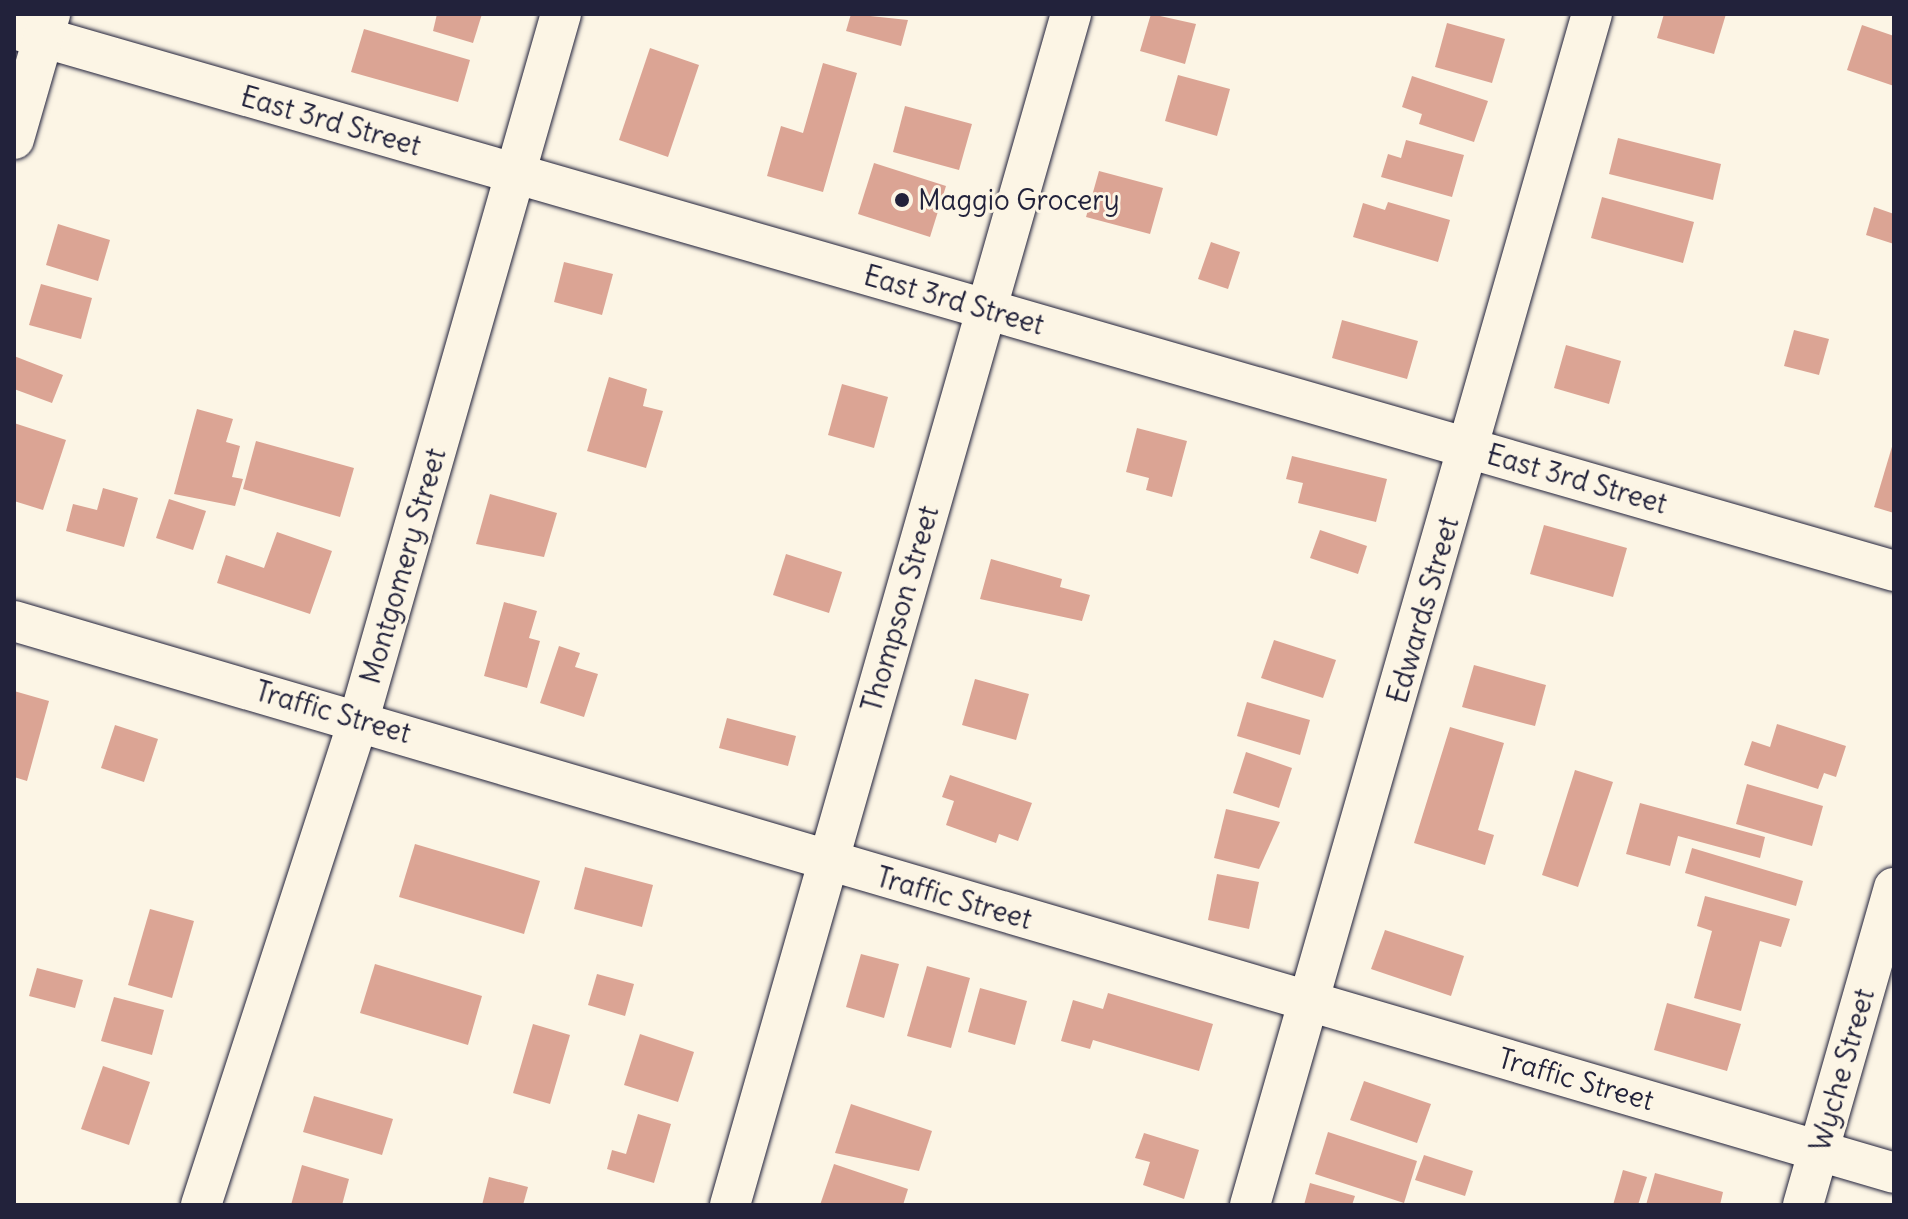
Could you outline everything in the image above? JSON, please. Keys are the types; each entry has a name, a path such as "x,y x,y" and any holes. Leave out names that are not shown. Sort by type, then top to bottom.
{"street":[{"name":"Montgomery Street","path":"201,1205 359,719 561,14"},
{"name":"Thompson Street","path":"730,1205 830,862 984,309 1071,14"},
{"name":"Edwards Street","path":"1250,1205 1470,448 1592,14"},
{"name":"East 3rd Street","path":"36,27 516,174 1894,571"},
{"path":"14,139 36,27"},
{"name":"Traffic Street","path":"14,621 359,719 830,862 1894,1173"},
{"name":"Wyche Street","path":"1803,1205 1894,888"}],"building":[{"path":"437,14 482,14 473,43 433,31"},
{"path":"851,14 908,20 901,46 846,31"},
{"path":"1151,14 1196,24 1185,64 1140,51"},
{"path":"1664,14 1726,14 1714,54 1657,38"},
{"path":"1447,23 1505,39 1492,83 1435,67"},
{"path":"1862,25 1894,36 1894,86 1847,70"},
{"path":"364,29 470,60 458,102 351,72"},
{"path":"650,48 699,65 668,157 619,140"},
{"path":"823,63 857,73 823,192 767,176 781,126 803,133"},
{"path":"1178,75 1230,89 1217,136 1165,121"},
{"path":"1412,76 1488,101 1474,142 1419,124 1422,114 1402,107"},
{"path":"905,106 972,124 959,170 893,152"},
{"path":"1618,138 1721,164 1713,200 1609,174"},
{"path":"1406,140 1464,155 1452,197 1381,177 1388,154 1401,158"},
{"name":"Maggio Grocery","path":"874,163 946,186 930,237 858,214"},
{"path":"1099,171 1163,188 1150,234 1086,217"},
{"path":"1602,197 1694,222 1683,263 1591,238"},
{"path":"1388,202 1450,220 1438,262 1353,237 1363,203 1385,210"},
{"path":"1874,207 1894,214 1894,244 1866,235"},
{"path":"58,224 110,240 98,281 46,265"},
{"path":"1211,242 1240,252 1228,289 1198,279"},
{"path":"564,262 613,274 602,315 554,302"},
{"path":"41,284 92,298 81,339 29,325"},
{"path":"1342,320 1418,341 1407,379 1332,358"},
{"path":"1794,330 1829,339 1819,375 1784,366"},
{"path":"1566,345 1621,361 1609,404 1554,388"},
{"path":"14,356 63,375 52,403 14,389"},
{"path":"609,377 647,389 643,406 663,411 646,468 587,451"},
{"path":"842,384 888,397 874,448 828,435"},
{"path":"197,409 233,419 226,442 240,446 232,477 243,479 235,506 174,494"},
{"path":"14,423 66,440 43,510 14,501"},
{"path":"1137,428 1187,441 1172,497 1146,490 1149,478 1126,472"},
{"path":"1894,440 1894,513 1874,507"},
{"path":"256,441 354,468 340,517 243,489"},
{"path":"1292,456 1387,479 1376,522 1298,503 1303,483 1286,479"},
{"path":"103,488 138,498 124,547 66,531 73,504 97,510"},
{"path":"490,494 557,513 544,557 476,544"},
{"path":"169,499 206,511 193,550 156,538"},
{"path":"1544,525 1627,548 1613,597 1530,574"},
{"path":"1320,530 1367,546 1358,574 1310,558"},
{"path":"277,532 332,551 310,614 217,583 226,555 264,568"},
{"path":"786,554 842,572 829,613 773,595"},
{"path":"991,559 1062,579 1060,587 1090,595 1082,621 980,599"},
{"path":"504,602 537,611 529,638 540,641 527,688 484,676"},
{"path":"1274,640 1336,660 1323,698 1261,678"},
{"path":"559,646 580,653 575,667 598,674 584,717 540,703"},
{"path":"1474,665 1546,685 1535,726 1462,707"},
{"path":"975,679 1029,694 1016,740 962,725"},
{"path":"14,691 49,701 27,781 14,777"},
{"path":"1247,702 1310,720 1300,755 1237,736"},
{"path":"727,718 796,736 788,766 719,748"},
{"path":"1777,724 1846,746 1836,777 1824,773 1818,789 1744,765 1752,741 1770,747"},
{"path":"115,725 158,739 144,782 101,768"},
{"path":"1450,727 1504,743 1478,830 1494,835 1485,865 1414,843"},
{"path":"1246,752 1292,768 1279,808 1233,793"},
{"path":"1575,770 1613,782 1578,887 1542,875"},
{"path":"950,775 1032,803 1018,841 999,834 996,843 946,825 954,801 942,797"},
{"path":"1747,784 1823,806 1812,846 1736,824"},
{"path":"1640,803 1765,837 1760,858 1678,836 1670,866 1626,854"},
{"path":"1226,809 1280,822 1259,869 1214,858"},
{"path":"415,844 540,881 524,934 399,897"},
{"path":"1692,848 1803,881 1796,906 1685,873"},
{"path":"585,867 653,885 642,927 574,909"},
{"path":"1217,874 1259,882 1249,929 1208,920"},
{"path":"1705,896 1790,919 1781,947 1760,941 1741,1011 1694,998 1712,931 1697,926"},
{"path":"150,909 194,921 172,998 128,985"},
{"path":"1385,930 1464,956 1451,996 1371,969"},
{"path":"861,954 899,964 884,1018 846,1007"},
{"path":"375,964 482,996 468,1045 360,1013"},
{"path":"927,966 970,978 951,1048 907,1036"},
{"path":"37,968 83,980 75,1008 29,996"},
{"path":"597,974 634,984 625,1016 588,1005"},
{"path":"980,988 1027,1001 1015,1045 968,1032"},
{"path":"1108,993 1213,1024 1199,1071 1093,1040 1090,1049 1061,1041 1073,1000 1103,1009"},
{"path":"114,997 164,1010 152,1055 101,1041"},
{"path":"1667,1003 1741,1024 1727,1071 1654,1050"},
{"path":"533,1024 570,1035 550,1104 513,1093"},
{"path":"640,1034 694,1052 678,1102 624,1085"},
{"path":"103,1066 150,1082 129,1145 81,1129"},
{"path":"1364,1081 1431,1104 1417,1143 1350,1120"},
{"path":"314,1096 393,1119 382,1155 303,1132"},
{"path":"851,1104 932,1131 919,1171 835,1153"},
{"path":"638,1114 671,1124 654,1183 607,1169 612,1150 626,1154"},
{"path":"1328,1132 1417,1161 1404,1203 1315,1174"},
{"path":"1144,1133 1199,1150 1184,1199 1143,1185 1150,1162 1135,1158"},
{"path":"1424,1155 1473,1171 1465,1196 1415,1180"},
{"path":"834,1164 908,1189 903,1205 820,1205"},
{"path":"302,1165 349,1179 342,1205 291,1205"},
{"path":"1623,1170 1647,1177 1638,1205 1613,1205"},
{"path":"1655,1173 1723,1192 1720,1205 1646,1205"},
{"path":"489,1177 528,1187 523,1205 482,1205"},
{"path":"1310,1183 1355,1196 1352,1205 1304,1205"}],"place":[{"name":"Maggio Grocery","path":"902,200"}]}
